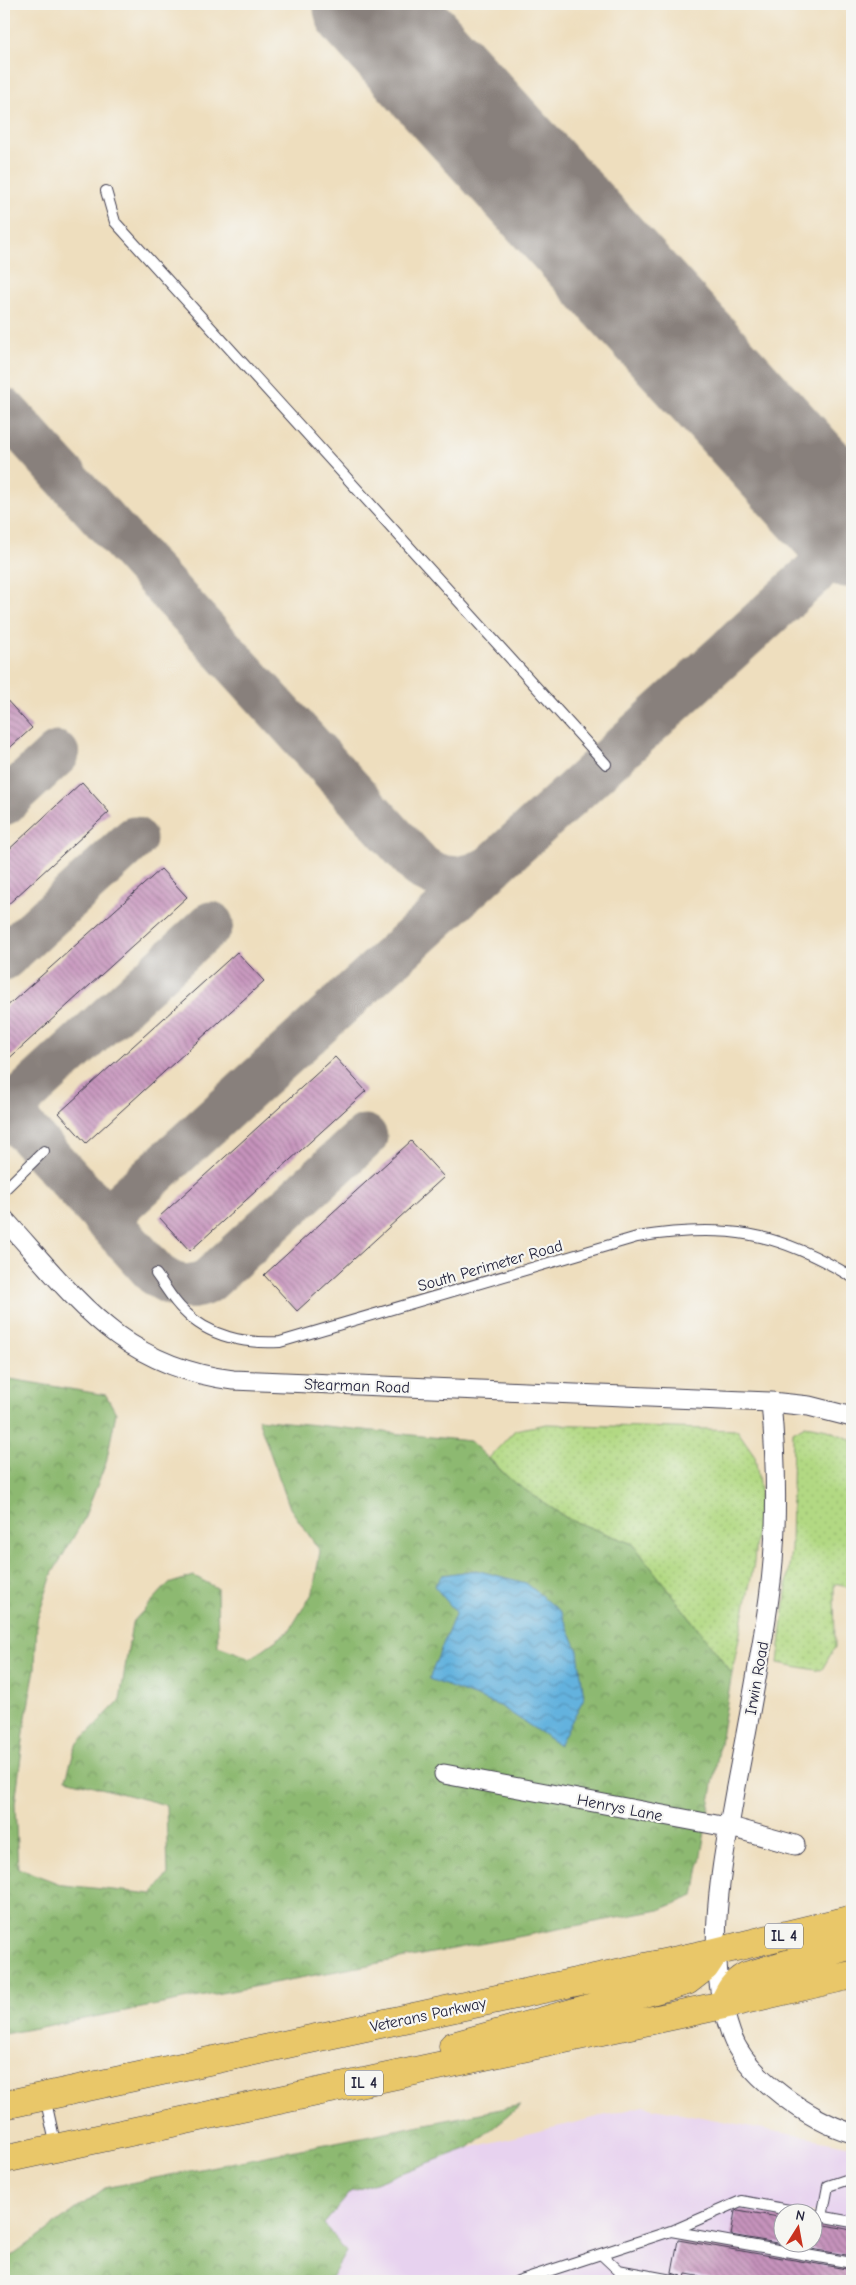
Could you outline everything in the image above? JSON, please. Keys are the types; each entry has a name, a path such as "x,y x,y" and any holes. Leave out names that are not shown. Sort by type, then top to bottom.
{"highway":[{"name":"Veterans Parkway","path":"4,2105 715,1952 852,1919"},
{"path":"723,2005 730,1989 737,1981 746,1976 852,1945"},
{"path":"285,2100 307,2082 427,2053 670,1987 687,1981 705,1966 715,1952"},
{"name":"IL 4","path":"4,2160 723,2005 852,1975"}],"street":[{"name":"Stearman Road","path":"4,1219 98,1321 149,1357 205,1377 233,1380 770,1402 809,1406 852,1417"},
{"name":"Irwin Road","path":"770,1402 774,1443 776,1516 773,1561 764,1634 716,1904 715,1952 723,2005 732,2036 742,2053 773,2087 806,2113 852,2133"},
{"name":"Henrys Lane","path":"444,1774 729,1828 795,1845"}],"lane":[{"path":"106,192 115,222 606,764"},
{"path":"4,1190 44,1151"},
{"name":"South Perimeter Road","path":"156,1274 183,1311 198,1323 244,1342 263,1343 280,1342 637,1237 678,1230 711,1230 770,1239 811,1254 852,1278"},
{"path":"44,2096 57,2148"},
{"path":"823,2202 828,2186 852,2178"},
{"path":"519,2281 671,2231 741,2201 774,2207"},
{"path":"824,2217 852,2222"},
{"path":"671,2231 852,2263"},
{"path":"601,2254 618,2270 677,2281"}],"shaded area":[{"path":"644,2106 852,2146 852,2281 329,2281 346,2252 323,2224 351,2192 468,2148"}],"green space":[{"path":"4,1378 106,1395 116,1413 106,1463 83,1521 53,1572 37,1620 35,1669 26,1717 15,1804 18,1868 63,1885 153,1894 168,1874 166,1805 66,1779 76,1745 120,1700 132,1623 168,1584 194,1576 217,1588 218,1646 251,1658 289,1631 313,1592 320,1551 290,1508 258,1419 470,1441 512,1481 568,1519 633,1544 732,1673 694,1896 659,1910 4,2034"},
{"path":"547,1424 737,1430 755,1456 760,1490 754,1563 732,1673 633,1544 568,1519 512,1481 489,1458 515,1430"},
{"path":"805,1425 823,1428 852,1440 852,1588 834,1584 835,1647 821,1671 778,1663 791,1549 793,1432"},
{"path":"521,2105 468,2148 351,2192 324,2224 346,2252 329,2281 4,2281 4,2262 105,2188"}],"water":[{"path":"476,1570 526,1583 561,1612 578,1651 584,1698 559,1745 500,1706 429,1679 456,1612 434,1586 442,1575"}],"building":[{"path":"4,697 32,728 4,753"},
{"path":"82,782 109,812 4,908 4,854"},
{"path":"161,869 187,897 4,1063 4,1009"},
{"path":"237,952 264,981 86,1143 59,1113"},
{"path":"335,1057 366,1091 190,1251 159,1217"},
{"path":"411,1141 444,1177 297,1311 264,1275"},
{"path":"735,2211 774,2216 774,2242 731,2235"},
{"path":"824,2225 852,2230 852,2256 824,2251"},
{"path":"678,2240 852,2270 852,2281 728,2281 686,2274 684,2281 681,2276 672,2273"}],"taxiway":[{"path":"4,410 420,866 438,876 456,879 465,878 492,867"},
{"path":"105,1219 813,574 852,527"},
{"path":"4,803 57,754"},
{"path":"4,958 134,839"},
{"path":"7,1111 211,924"},
{"path":"4,1107 156,1274 175,1285 188,1287 208,1281 365,1137"}],"runway":[{"path":"369,4 852,532"}]}
